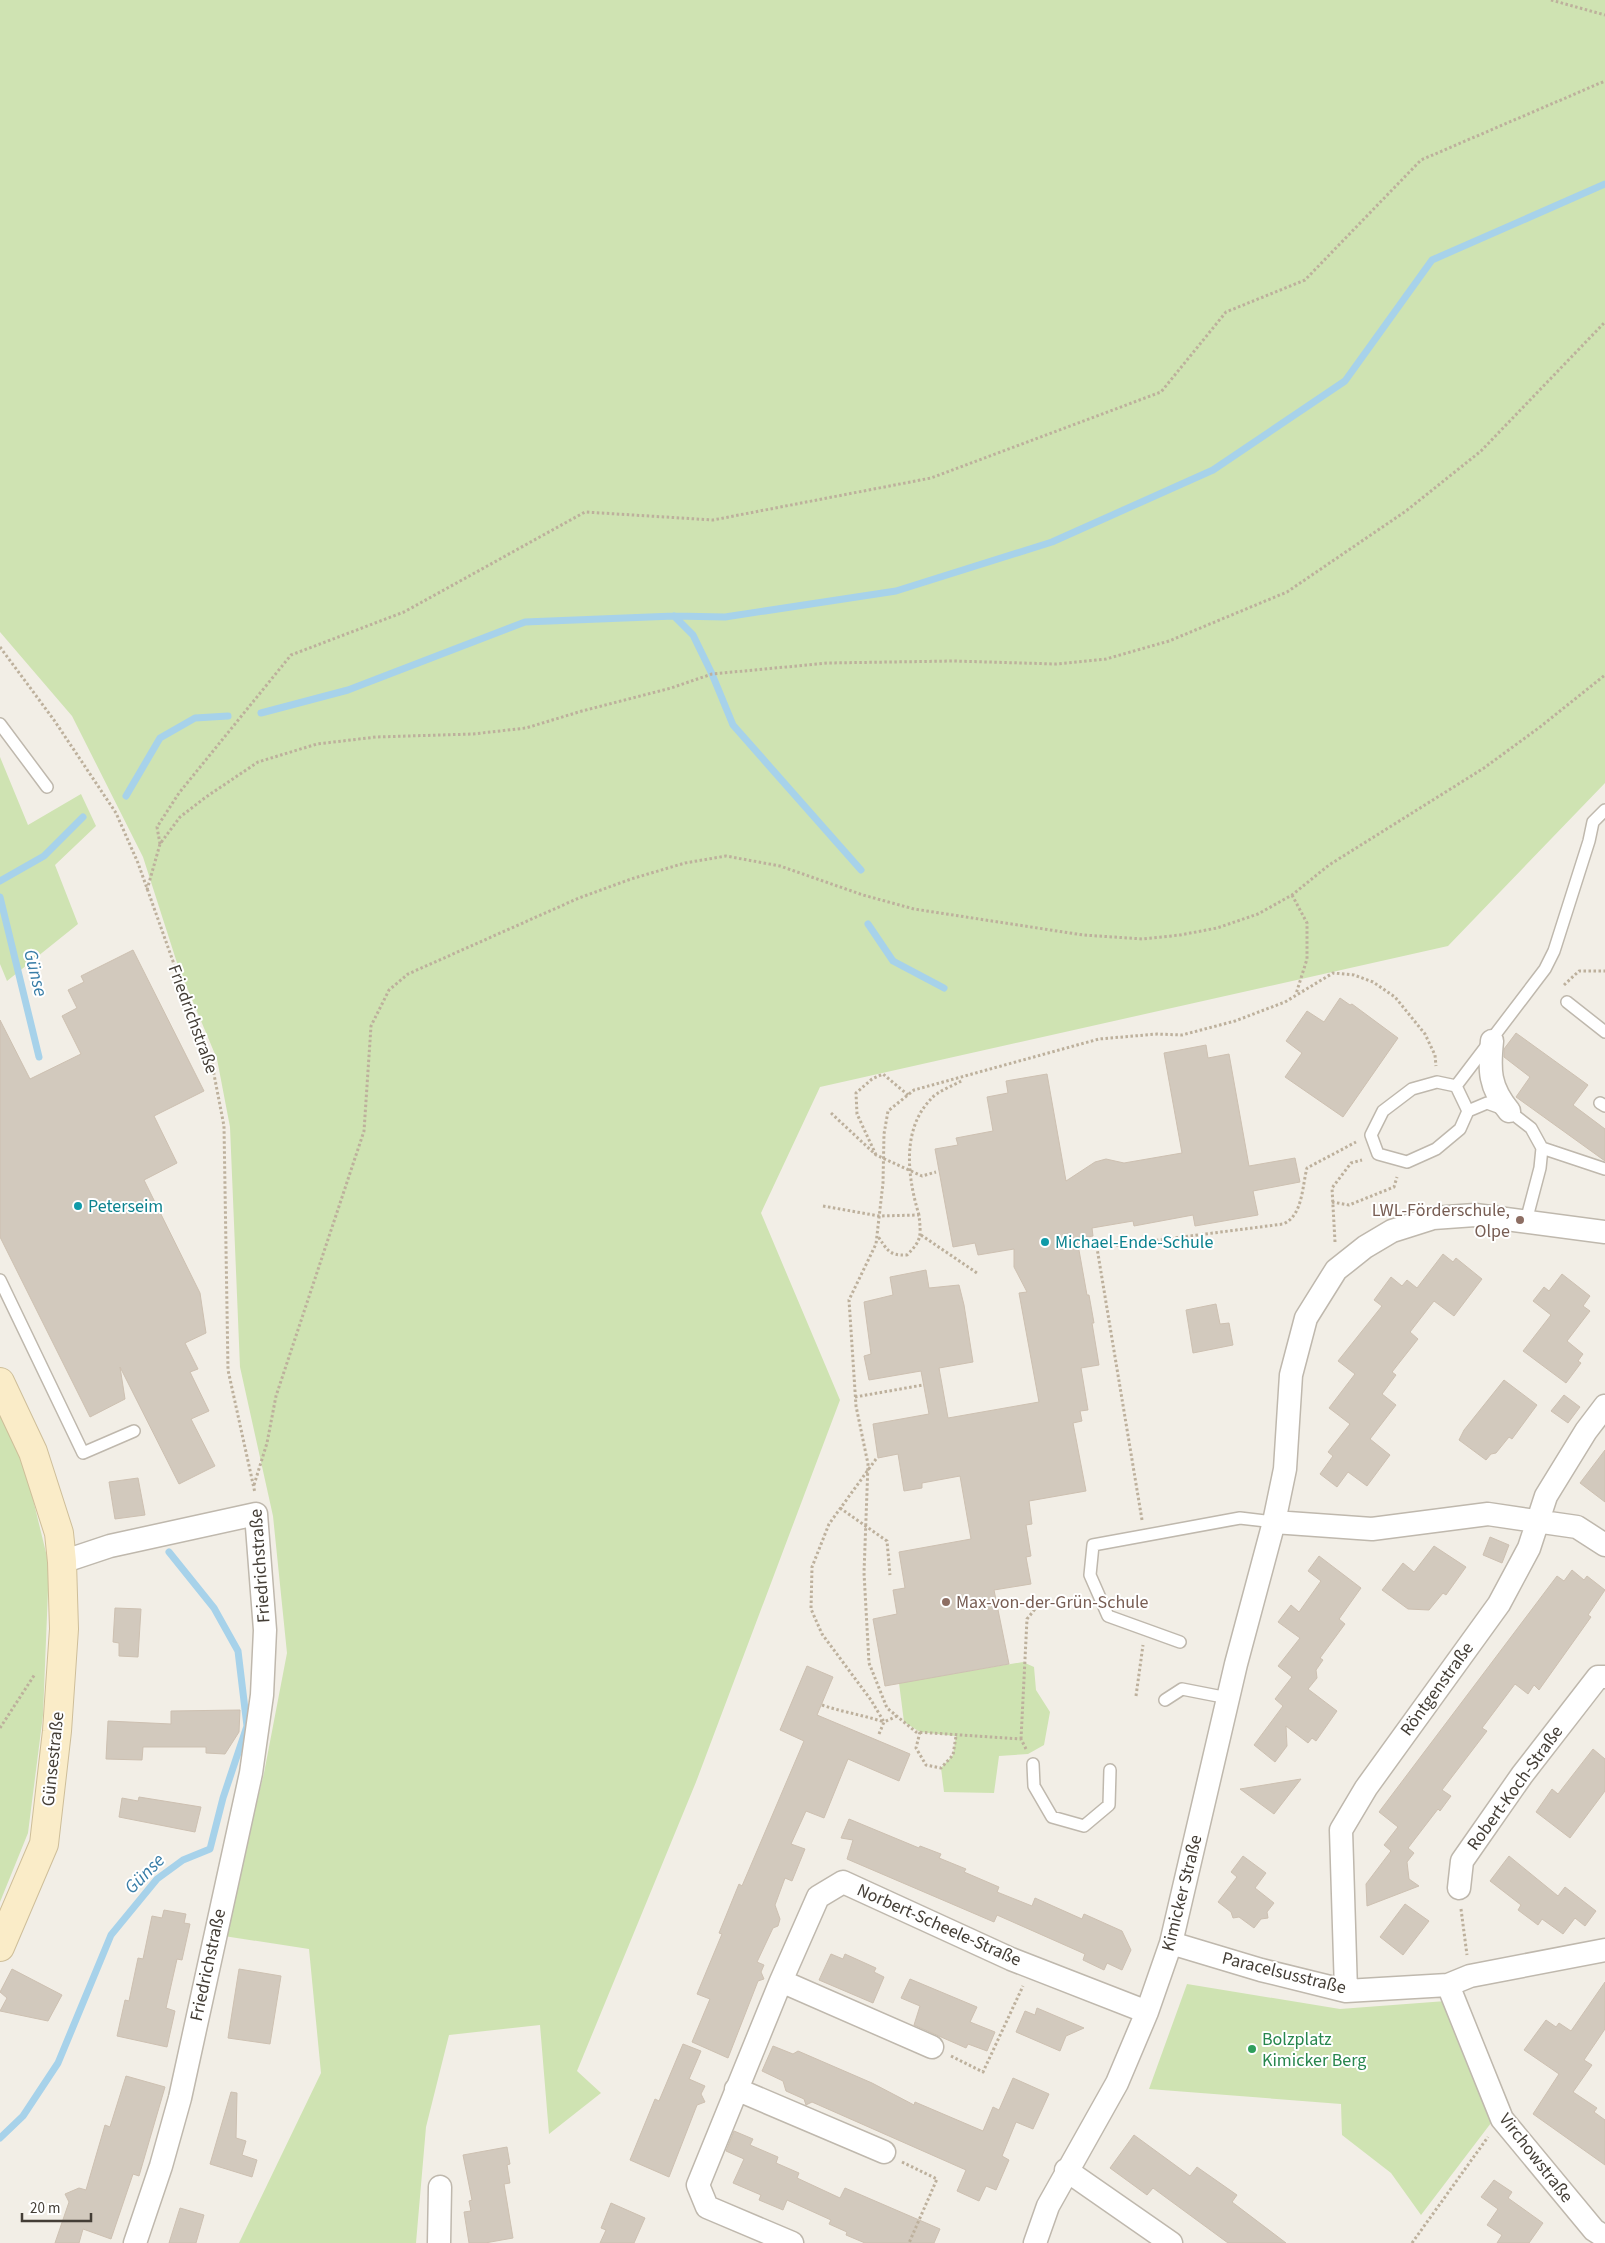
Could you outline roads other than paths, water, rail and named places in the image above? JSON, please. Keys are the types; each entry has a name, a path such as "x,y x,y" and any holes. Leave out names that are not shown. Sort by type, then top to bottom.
{"street":[{"path":"1492,1041 1489,1071 1502,1102 1509,1111"},
{"name":"Kimicker Straße","path":"1036,2243 1048,2206 1066,2170 1117,2083 1147,2012 1171,1943 1228,1698 1274,1522 1284,1469 1290,1376 1306,1318 1336,1270 1365,1247 1392,1231 1433,1218 1475,1214 1605,1232"},
{"name":"Günsestraße","path":"0,1382 33,1452 58,1533 62,1562 64,1629 44,1844 0,1947"},
{"name":"Röntgenstraße","path":"1346,1991 1341,1830 1366,1788 1498,1604 1529,1548 1546,1496 1586,1431 1605,1406"},
{"name":"Friedrichstraße","path":"62,1562 110,1546 256,1514 265,1630 262,1695 251,1774 180,2098 161,2166 135,2243"},
{"path":"1274,1522 1372,1529 1488,1514 1577,1527 1605,1545"},
{"name":"Robert-Koch-Straße","path":"1459,1888 1462,1861 1522,1775 1598,1677 1605,1677"},
{"name":"Norbert-Scheele-Straße","path":"792,2243 707,2208 698,2185 780,1981 818,1897 842,1882 1032,1967 1147,2012"},
{"name":"Paracelsusstraße","path":"1171,1943 1261,1970 1346,1991 1448,1985 1470,1976 1605,1950"},
{"path":"780,1981 932,2047"},
{"name":"Virchowstraße","path":"1448,1985 1502,2118 1597,2232"},
{"path":"736,2089 884,2152"},
{"path":"1066,2170 1171,2243"},
{"path":"440,2187 440,2243"}],"lane":[{"path":"0,724 47,786"},
{"path":"1456,1086 1545,969 1554,951 1593,822 1605,810"},
{"path":"1567,1002 1605,1032"},
{"path":"1456,1086 1437,1082 1412,1089 1383,1110 1371,1135 1378,1154 1407,1162 1436,1149 1460,1129 1468,1111 1487,1103 1509,1111 1531,1128 1542,1148 1540,1168 1526,1221"},
{"path":"1456,1086 1468,1111"},
{"path":"1542,1148 1605,1169"},
{"path":"0,1280 83,1453 134,1431"},
{"path":"1180,1642 1108,1616 1090,1575 1093,1545 1240,1518 1274,1522"},
{"path":"1165,1700 1182,1689 1228,1698"},
{"path":"1033,1764 1034,1786 1052,1817 1084,1826 1109,1805 1110,1770"}],"waterway":[{"path":"261,713 348,690 525,622 674,616 725,617 896,591 1052,542 1213,470 1345,381 1432,260 1605,184"},
{"path":"674,616 693,635 712,674 733,725 861,870"},
{"path":"126,796 160,738 195,718 228,716"},
{"path":"0,881 44,856 83,817"},
{"name":"Günse","path":"0,897 39,1057"},
{"path":"868,924 893,961 944,988"},
{"name":"Günse","path":"0,2138 23,2116 58,2063 111,1935 157,1879 183,1860 210,1849 223,1798 247,1726 238,1651 214,1608 169,1552"}],"place":[{"name":"Peterseim","path":"78,1206"},
{"name":"LWL-Förderschule, Olpe","path":"1520,1220"},
{"name":"Michael-Ende-Schule","path":"1045,1242"},
{"name":"Max-von-der-Grün-Schule","path":"946,1602"},
{"name":"Bolzplatz Kimicker Berg","path":"1252,2049"}]}
